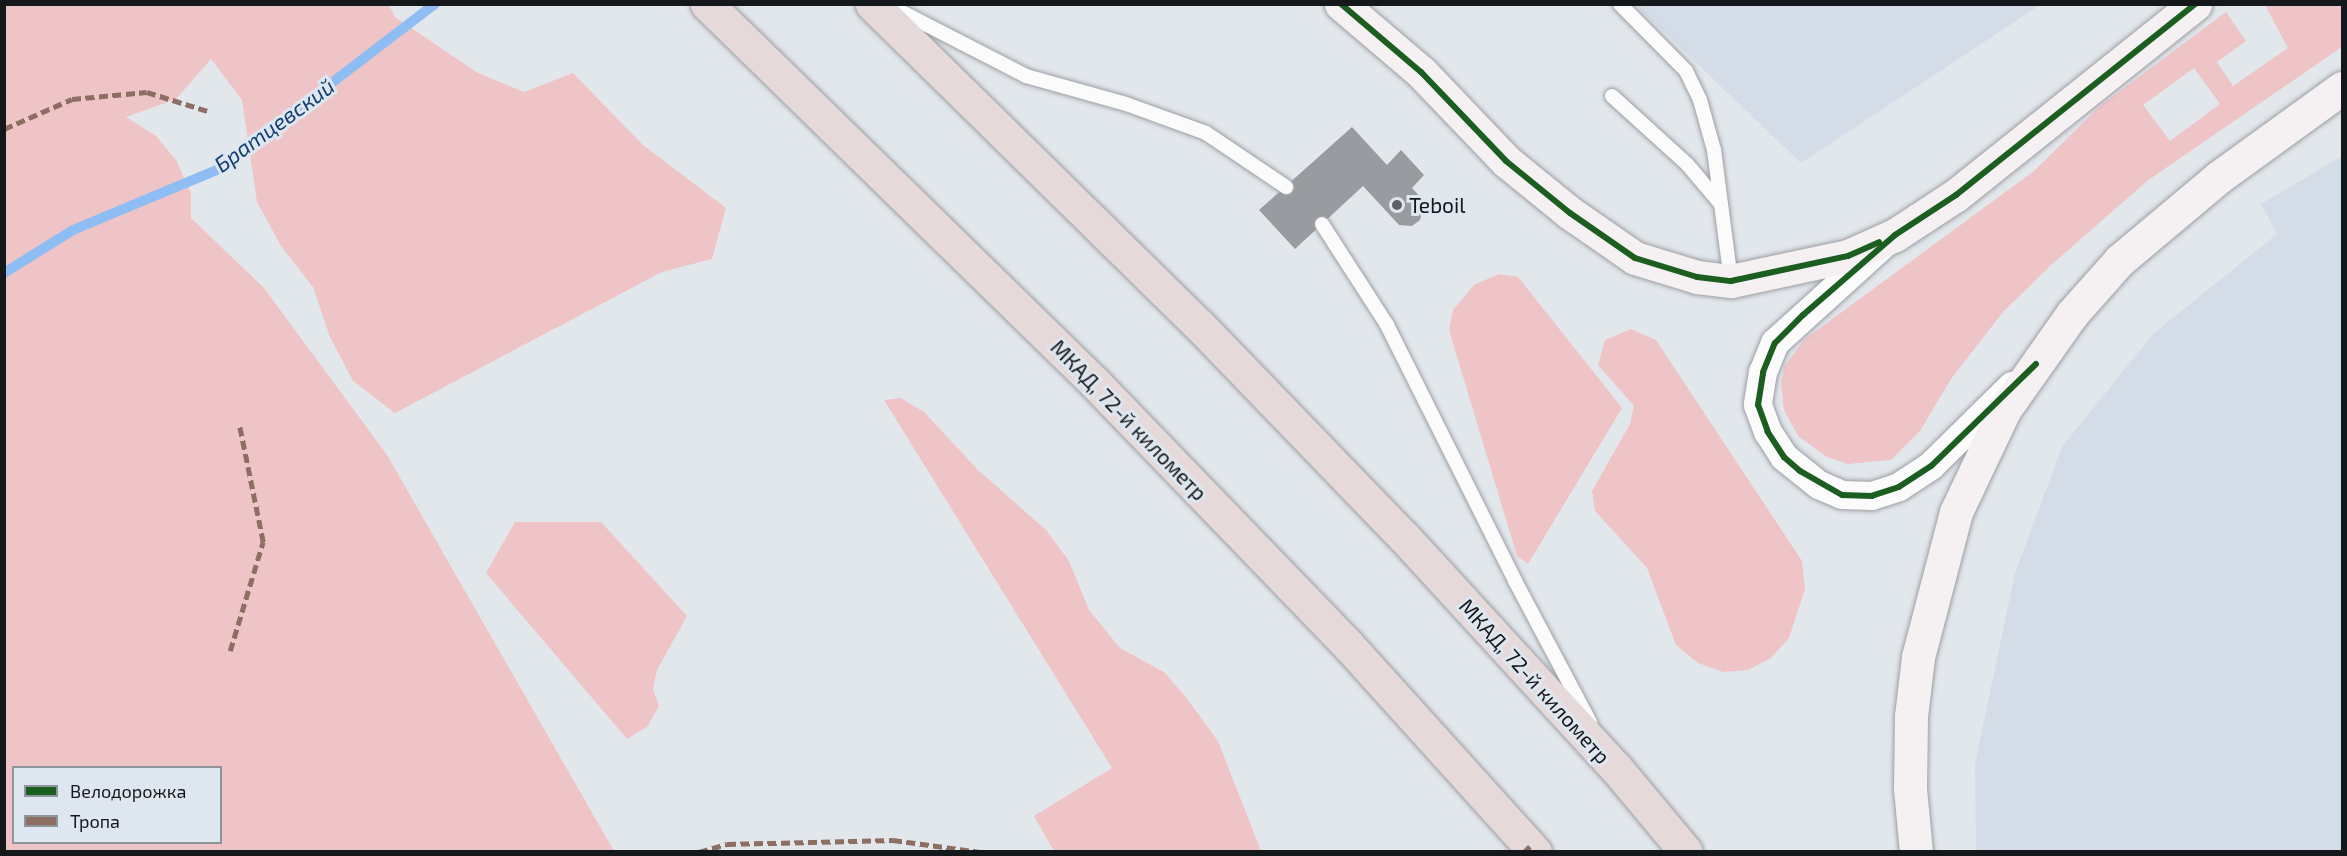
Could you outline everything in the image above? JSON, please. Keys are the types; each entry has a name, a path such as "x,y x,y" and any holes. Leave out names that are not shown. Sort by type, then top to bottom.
{"highway":[{"name":"МКАД, 72-й километр","path":"706,4 1103,390 1347,645 1535,852"},
{"name":"МКАД, 72-й километр","path":"872,4 1199,325 1404,537 1616,768 1686,852"}],"street":[{"path":"1341,4 1421,72 1506,161 1570,213 1635,258 1697,277 1731,281 1848,256 1895,235"},
{"path":"2036,364 1931,466 1899,486 1872,496 1842,495 1818,485 1784,457 1768,432 1758,405 1763,372 1775,344 1895,235 1956,195 2195,4"},
{"path":"1916,852 1910,789 1911,716 1918,657 1935,582 1956,512 1978,459 2036,364 2072,314 2120,260 2219,177 2343,88"}],"lane":[{"path":"887,4 1026,76 1206,133 1286,186"},
{"path":"1620,4 1663,44 1690,81 1714,150 1731,281"},
{"path":"1612,96 1687,164 1720,203"},
{"path":"1322,224 1387,325 1515,581 1616,768"}],"shaded area":[{"path":"5,4 389,5 395,17 478,73 524,92 573,73 643,145 726,208 712,259 662,272 395,413 353,381 330,337 313,287 281,246 257,202 242,100 211,59 176,99 126,117 156,136 176,160 191,193 191,218 264,288 387,455 614,851 5,851"},
{"path":"1636,5 2040,5 1801,163"},
{"path":"2265,5 2342,5 2342,47 2147,181 2050,266 2003,312 1951,379 1920,431 1891,460 1848,464 1827,457 1798,436 1784,410 1781,384 1784,367 1805,339 2034,171 2100,106 2226,12 2246,41 2217,62 2233,86 2288,48","holes":["2194,68 2220,104 2170,141 2143,105"]},
{"path":"2342,156 2342,851 1976,851 1975,764 2015,573 2062,447 2153,334 2277,234 2261,204"},
{"path":"1499,274 1518,277 1622,408 1528,564 1517,556 1449,330 1453,310 1474,285"},
{"path":"1631,329 1656,340 1802,561 1805,589 1789,638 1771,658 1748,670 1723,672 1698,663 1676,645 1647,568 1595,511 1592,491 1630,424 1634,406 1598,365 1605,340"},
{"path":"901,398 924,412 978,470 1046,530 1069,561 1089,610 1120,648 1164,672 1185,696 1218,741 1261,851 1057,852 1052,848 1034,816 1112,768 884,400"},
{"path":"515,522 601,522 687,616 657,670 653,689 659,706 647,727 627,739 486,573"}],"building":[{"name":"Teboil","path":"1352,127 1387,165 1401,150 1424,175 1412,188 1425,202 1420,220 1412,226 1399,225 1363,186 1295,249 1259,210"}],"waterway":[{"name":"Братцевский","path":"4,273 73,230 219,169 435,4"}],"marked path":[{"path":"4,129 72,99 147,92 208,111"},
{"path":"230,651 263,542 239,424"},
{"path":"699,852 727,844 893,840 980,852"},
{"path":"1524,852 1530,846"}],"cycle path":[{"path":"1341,4 1421,72 1506,161 1570,213 1635,258 1697,277 1731,281 1848,256 1879,242"},
{"path":"2036,364 1931,466 1899,487 1872,496 1842,495 1800,471 1784,457 1768,432 1758,405 1763,372 1775,343 1803,315 1895,235 1956,195 2195,4"}],"place":[{"name":"Teboil","path":"1397,205"}]}
